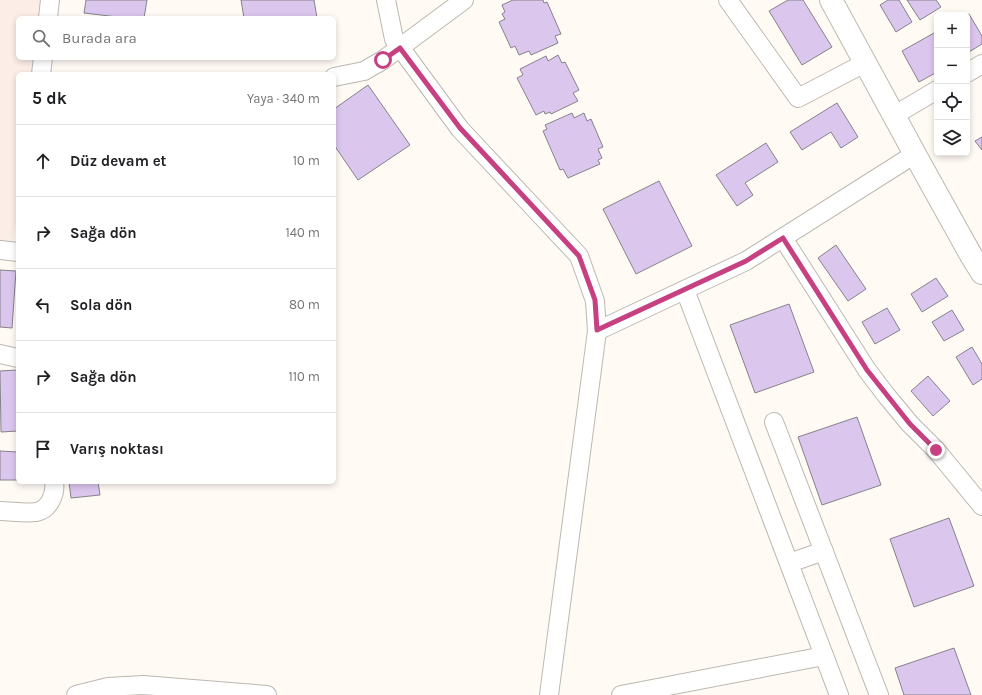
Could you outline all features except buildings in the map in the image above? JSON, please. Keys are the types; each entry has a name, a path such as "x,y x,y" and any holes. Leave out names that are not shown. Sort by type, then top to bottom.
{"main road":[{"path":"831,0 914,154 979,260"}],"street":[{"path":"48,16 50,0"},
{"path":"386,0 394,39 400,48 460,128 579,256 595,300 597,330 549,695"},
{"path":"336,77 364,71 400,48 464,0"},
{"path":"728,0 798,98 865,63"},
{"path":"41,72 43,60"},
{"path":"970,71 982,64"},
{"path":"893,116 934,92"},
{"path":"597,330 746,261 914,154"},
{"path":"783,238 867,370 906,418 936,450 982,506"},
{"path":"0,250 16,252"},
{"path":"685,290 839,695"},
{"path":"0,354 16,358"},
{"path":"774,422 879,695"},
{"path":"0,511 37,512 49,504 55,489 54,484"},
{"path":"789,563 824,551"},
{"path":"621,695 824,656"},
{"path":"76,695 108,687 143,686 267,695"}],"shaded area":[{"path":"0,0 44,0 42,16 16,16 16,60 37,60 35,72 16,72 16,221 13,243 0,241"}],"route":[{"path":"383,60 400,48 460,128 579,256 595,300 597,330 746,261 783,238 849,344 867,370 886,396 910,424 936,450"}]}
